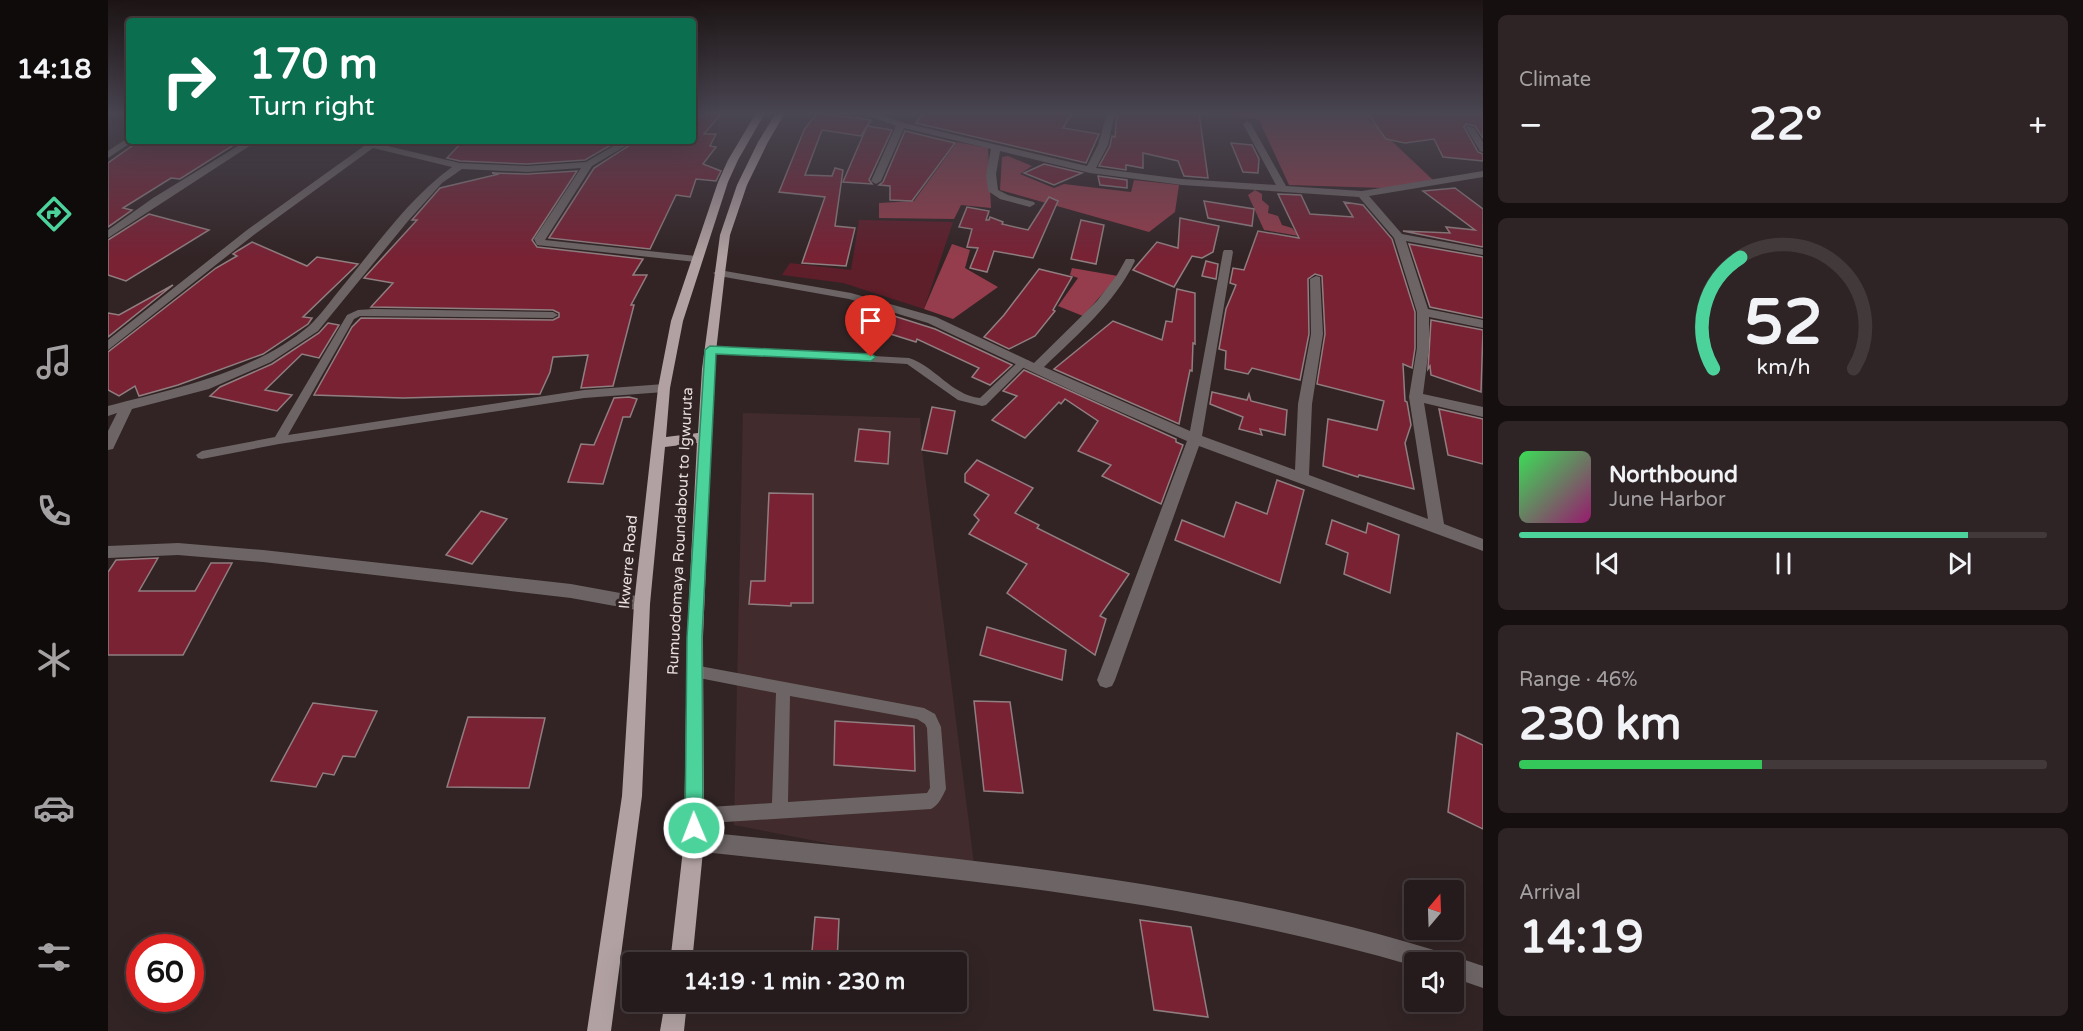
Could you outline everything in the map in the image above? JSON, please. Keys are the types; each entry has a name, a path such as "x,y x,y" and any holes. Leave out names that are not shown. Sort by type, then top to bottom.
{"main road":[{"name":"Ikwerre Road","path":"599,1031 632,796 642,604 664,388 677,321 696,259 732,161"},
{"name":"Rumuodomaya Roundabout to Igwuruta","path":"682,952 694,841 694,671 710,350 725,235 742,185 754,161"},
{"path":"657,443 705,437"},
{"path":"672,1031 675,1012"}],"street":[{"path":"108,235 157,200 220,161"},
{"path":"108,346 251,232 349,161"},
{"path":"442,161 460,166 527,169 589,164 594,161"},
{"path":"876,181 885,161"},
{"path":"993,161 991,174 993,191 1004,197 1030,204"},
{"path":"1055,161 1090,170 1182,182 1362,194 1483,174"},
{"path":"1090,170 1095,161"},
{"path":"1267,161 1282,188"},
{"path":"589,164 539,239 542,243 696,259"},
{"path":"108,411 204,386 267,359 314,328 404,219 439,181 460,166"},
{"path":"1362,194 1399,237 1423,312 1423,348 1416,397 1425,439 1437,528"},
{"path":"1399,237 1483,252"},
{"path":"1106,681 1195,439 1228,252"},
{"path":"1030,365 1083,322 1124,277 1130,261"},
{"path":"719,273 852,296 932,320 1080,390 1195,439 1483,545"},
{"path":"1302,478 1305,404 1317,334 1317,279"},
{"path":"1423,312 1483,324"},
{"path":"1416,397 1483,412"},
{"path":"108,445 126,408"},
{"path":"108,552 178,549 263,556 571,591 642,604"},
{"path":"694,841 1055,881 1286,919 1404,952"},
{"path":"1464,970 1483,977"}],"lane":[{"path":"279,440 350,317 358,313 553,315"},
{"path":"710,350 909,361 923,367 958,397 972,402 982,402 1030,365"},
{"path":"202,455 279,440 584,394 664,388"},
{"path":"694,671 919,713 930,719 934,727 938,789 932,801 694,816"},
{"path":"780,810 783,688"}],"shaded area":[{"path":"943,161 989,161 991,208 961,205 954,219 879,218 879,203 914,201"},
{"path":"1002,161 1020,161 1032,166 1020,174 1054,188 1064,184 1131,192 1134,180 1179,185 1175,212 1149,232 1000,190"},
{"path":"1278,161 1413,161 1433,180 1384,188 1289,185"},
{"path":"1255,190 1262,194 1262,200 1269,206 1268,213 1278,216 1282,225 1292,228 1299,236 1264,230 1248,195"},
{"path":"859,220 953,222 924,309 843,283 782,275 790,263 851,270"},
{"path":"952,244 970,250 965,268 998,287 953,319 924,309"},
{"path":"1072,268 1118,276 1083,316 1058,306 1078,278 1070,275"},
{"path":"743,413 920,418 922,451 975,872 734,825"}],"building":[{"path":"111,161 208,161 180,179 171,178 123,208 132,210 108,227 108,163"},
{"path":"463,161 569,161 527,164"},
{"path":"605,161 705,161 703,164 721,171 716,181 696,179 690,197 676,195 650,249 549,238 594,168"},
{"path":"791,161 810,161 805,175 832,176 835,168 843,170 835,226 855,228 846,266 802,263 825,197 779,192"},
{"path":"852,161 878,161 869,180 872,184 843,182"},
{"path":"892,161 942,161 912,201 890,200 890,186 879,185 883,182"},
{"path":"1102,161 1143,161 1143,168 1126,165 1126,170 1099,166"},
{"path":"1178,161 1206,161 1208,178 1184,176"},
{"path":"1238,161 1259,161 1258,173 1243,172"},
{"path":"1044,164 1082,173 1054,185 1024,173"},
{"path":"577,171 532,240 537,247 643,259 633,275 647,275 631,305 634,305 613,386 581,388 588,355 553,357 550,372 540,394 403,398 314,395 352,327 361,318 553,320 559,317 559,313 553,310 371,307 393,283 364,278 417,220 412,220 440,188 499,174 492,173 527,174"},
{"path":"1098,176 1127,180 1127,188 1100,185"},
{"path":"1455,188 1483,209 1483,247 1403,231 1450,233 1446,227 1475,230 1423,191"},
{"path":"1278,194 1301,195 1310,214 1353,217 1344,202 1363,205 1392,239 1415,312 1415,348 1412,368 1403,364 1405,401 1411,425 1405,443 1414,489 1359,475 1358,477 1323,466 1328,419 1377,430 1384,401 1317,384 1325,334 1322,276 1315,274 1308,279 1309,334 1300,380 1252,368 1248,374 1225,369 1226,351 1219,349 1226,309 1236,285 1230,283 1233,268 1244,270 1258,231 1299,238"},
{"path":"1049,197 1058,201 1033,258 994,251 987,272 970,268 978,248 967,247 972,229 959,227 967,207 989,211 986,220 990,217 1003,222 1002,224 1028,230"},
{"path":"1204,201 1254,209 1252,226 1208,218"},
{"path":"149,214 209,230 126,281 108,275 108,240"},
{"path":"1180,218 1219,226 1213,252 1202,258 1192,256 1174,287 1133,270 1157,242 1178,248"},
{"path":"1081,220 1104,225 1096,264 1071,259"},
{"path":"252,242 307,266 317,257 358,264 303,317 312,318 308,324 263,354 178,385 139,396 135,386 119,396 108,390 108,352 216,268 237,256 233,254"},
{"path":"1409,244 1483,257 1483,318 1430,307"},
{"path":"1206,261 1218,264 1216,279 1202,276"},
{"path":"1039,269 1072,277 1053,310 1055,311 1035,336 1009,349 984,337 1004,315"},
{"path":"173,285 108,337 108,313 119,315"},
{"path":"1177,289 1195,293 1195,344 1193,343 1192,371 1190,370 1179,424 1054,369 1113,321 1162,340 1166,321 1172,322"},
{"path":"875,310 935,329 1012,365 990,385 972,377 979,368 917,339 916,342 865,326"},
{"path":"1431,320 1483,330 1481,392 1431,375 1430,366 1428,369"},
{"path":"328,323 339,325 319,358 302,354 265,390 292,395 277,411 210,396 220,387 272,364 319,333"},
{"path":"1024,370 1176,439 1176,442 1183,445 1161,504 1102,476 1111,465 1078,451 1098,421 1065,399 1061,404 1059,402 1025,438 992,420 1017,396 1003,391"},
{"path":"1212,392 1247,400 1249,394 1251,401 1287,410 1285,435 1260,429 1262,435 1239,429 1243,417 1210,404"},
{"path":"614,398 637,399 630,417 623,417 603,484 568,482 581,444 594,445"},
{"path":"932,407 955,411 947,454 922,450"},
{"path":"1439,409 1483,419 1483,464 1448,455"},
{"path":"859,429 890,432 888,464 855,461"},
{"path":"977,460 1033,488 1015,513 1039,525 1037,528 1129,574 1100,616 1106,619 1095,655 1007,593 1027,564 969,534 979,520 974,515 989,495 965,482 965,474"},
{"path":"1277,480 1304,490 1280,583 1175,540 1182,520 1224,537 1236,502 1267,514"},
{"path":"769,493 813,494 813,603 791,603 791,606 749,604 751,581 765,581"},
{"path":"481,511 507,519 472,564 446,555"},
{"path":"1332,520 1366,533 1368,523 1399,535 1390,593 1344,574 1348,553 1326,544"},
{"path":"158,558 139,591 195,591 211,563 232,563 183,655 108,655 108,572 116,560"},
{"path":"987,627 1066,650 1062,680 980,655"},
{"path":"974,701 1010,702 1023,793 984,791"},
{"path":"313,703 377,711 355,757 343,756 334,775 323,773 316,787 271,781"},
{"path":"468,717 545,718 529,788 447,787"},
{"path":"835,721 914,726 915,771 834,765"},
{"path":"1457,733 1483,745 1483,829 1448,812"},
{"path":"815,917 839,919 838,952 812,952"},
{"path":"1140,920 1191,927 1208,1017 1154,1010"}],"route":[{"path":"694,828 695,637 710,350 871,357"}]}
